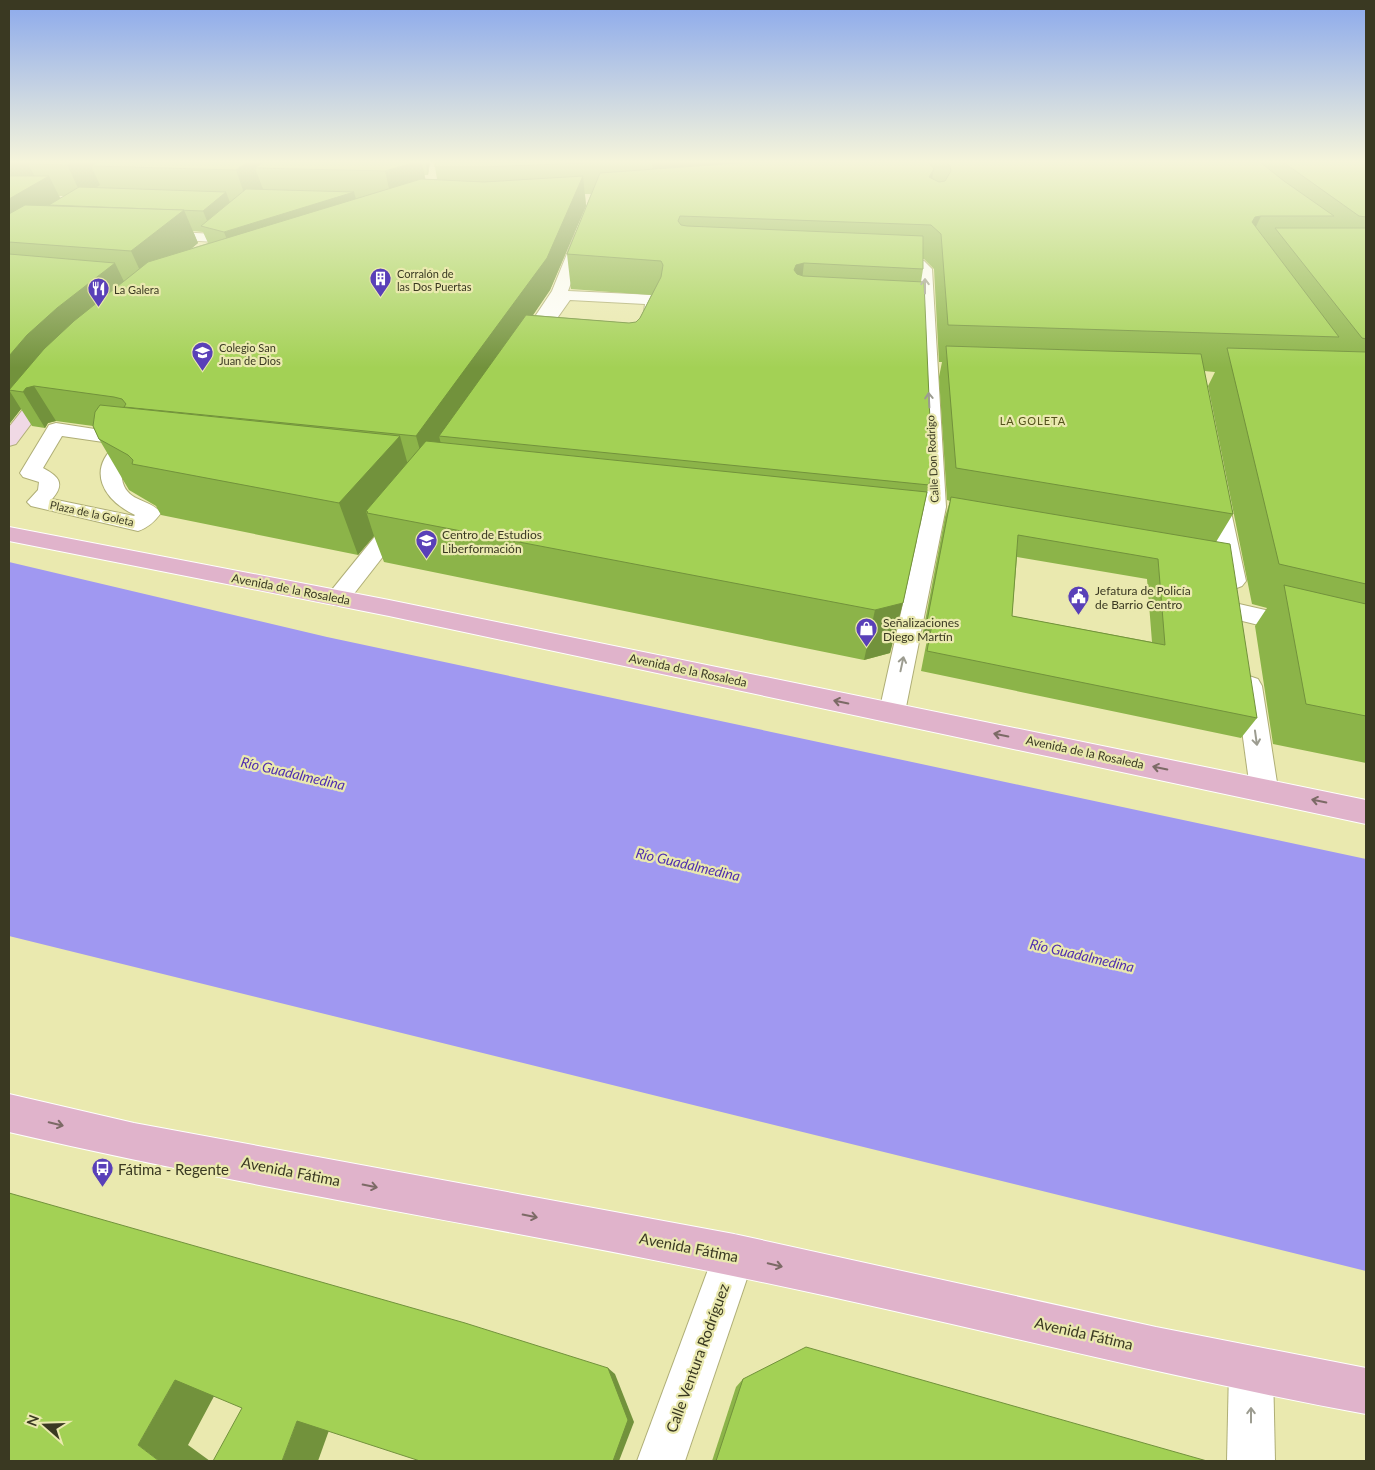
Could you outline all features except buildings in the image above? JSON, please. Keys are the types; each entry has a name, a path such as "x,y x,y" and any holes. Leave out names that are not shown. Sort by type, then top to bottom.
{"main road":[{"path":"199,251 218,235"},
{"path":"9,440 57,378"},
{"name":"Avenida de la Rosaleda","path":"9,534 338,598 1264,789 1366,812"},
{"name":"Avenida Fátima","path":"9,1113 134,1142 734,1255 1251,1369 1366,1391"}],"street":[{"path":"510,366 560,291 583,231"},
{"path":"145,235 218,235"},
{"name":"Calle Don Rodrigo","path":"876,263 919,264 925,269 926,312 938,370 944,509 930,536 892,712"},
{"path":"565,296 654,300 652,312 632,354 535,346 530,345 565,296"},
{"path":"908,311 926,312"},
{"name":"Plaza de la Goleta","path":"56,429 133,440 134,449 115,457 110,471 115,490 120,496 135,507 150,513 138,524 38,502 48,491 49,479 36,472 30,473 56,429"},
{"path":"1213,472 1219,557 1241,622 1366,642"},
{"path":"338,598 414,504"},
{"path":"864,528 930,536"},
{"path":"1247,669 1264,789"},
{"name":"Calle Ventura Rodríguez","path":"661,1461 734,1255"},
{"path":"1251,1369 1251,1461"}],"water":[{"name":"Río Guadalmedina","path":"9,562 327,637 1366,859 1366,1271 9,936"}],"place":[{"name":"Corralón de las Dos Puertas","path":"381,298"},
{"name":"La Galera","path":"98,308"},
{"name":"Colegio San Juan de Dios","path":"203,372"},
{"name":"Centro de Estudios Liberformación","path":"426,560"},
{"name":"Jefatura de Policía de Barrio Centro","path":"1079,616"},
{"name":"Señalizaciones Diego Martín","path":"867,648"},
{"name":"Fátima - Regente","path":"102,1188"}],"district":[{"name":"LA GOLETA","path":"1033,420"}]}
